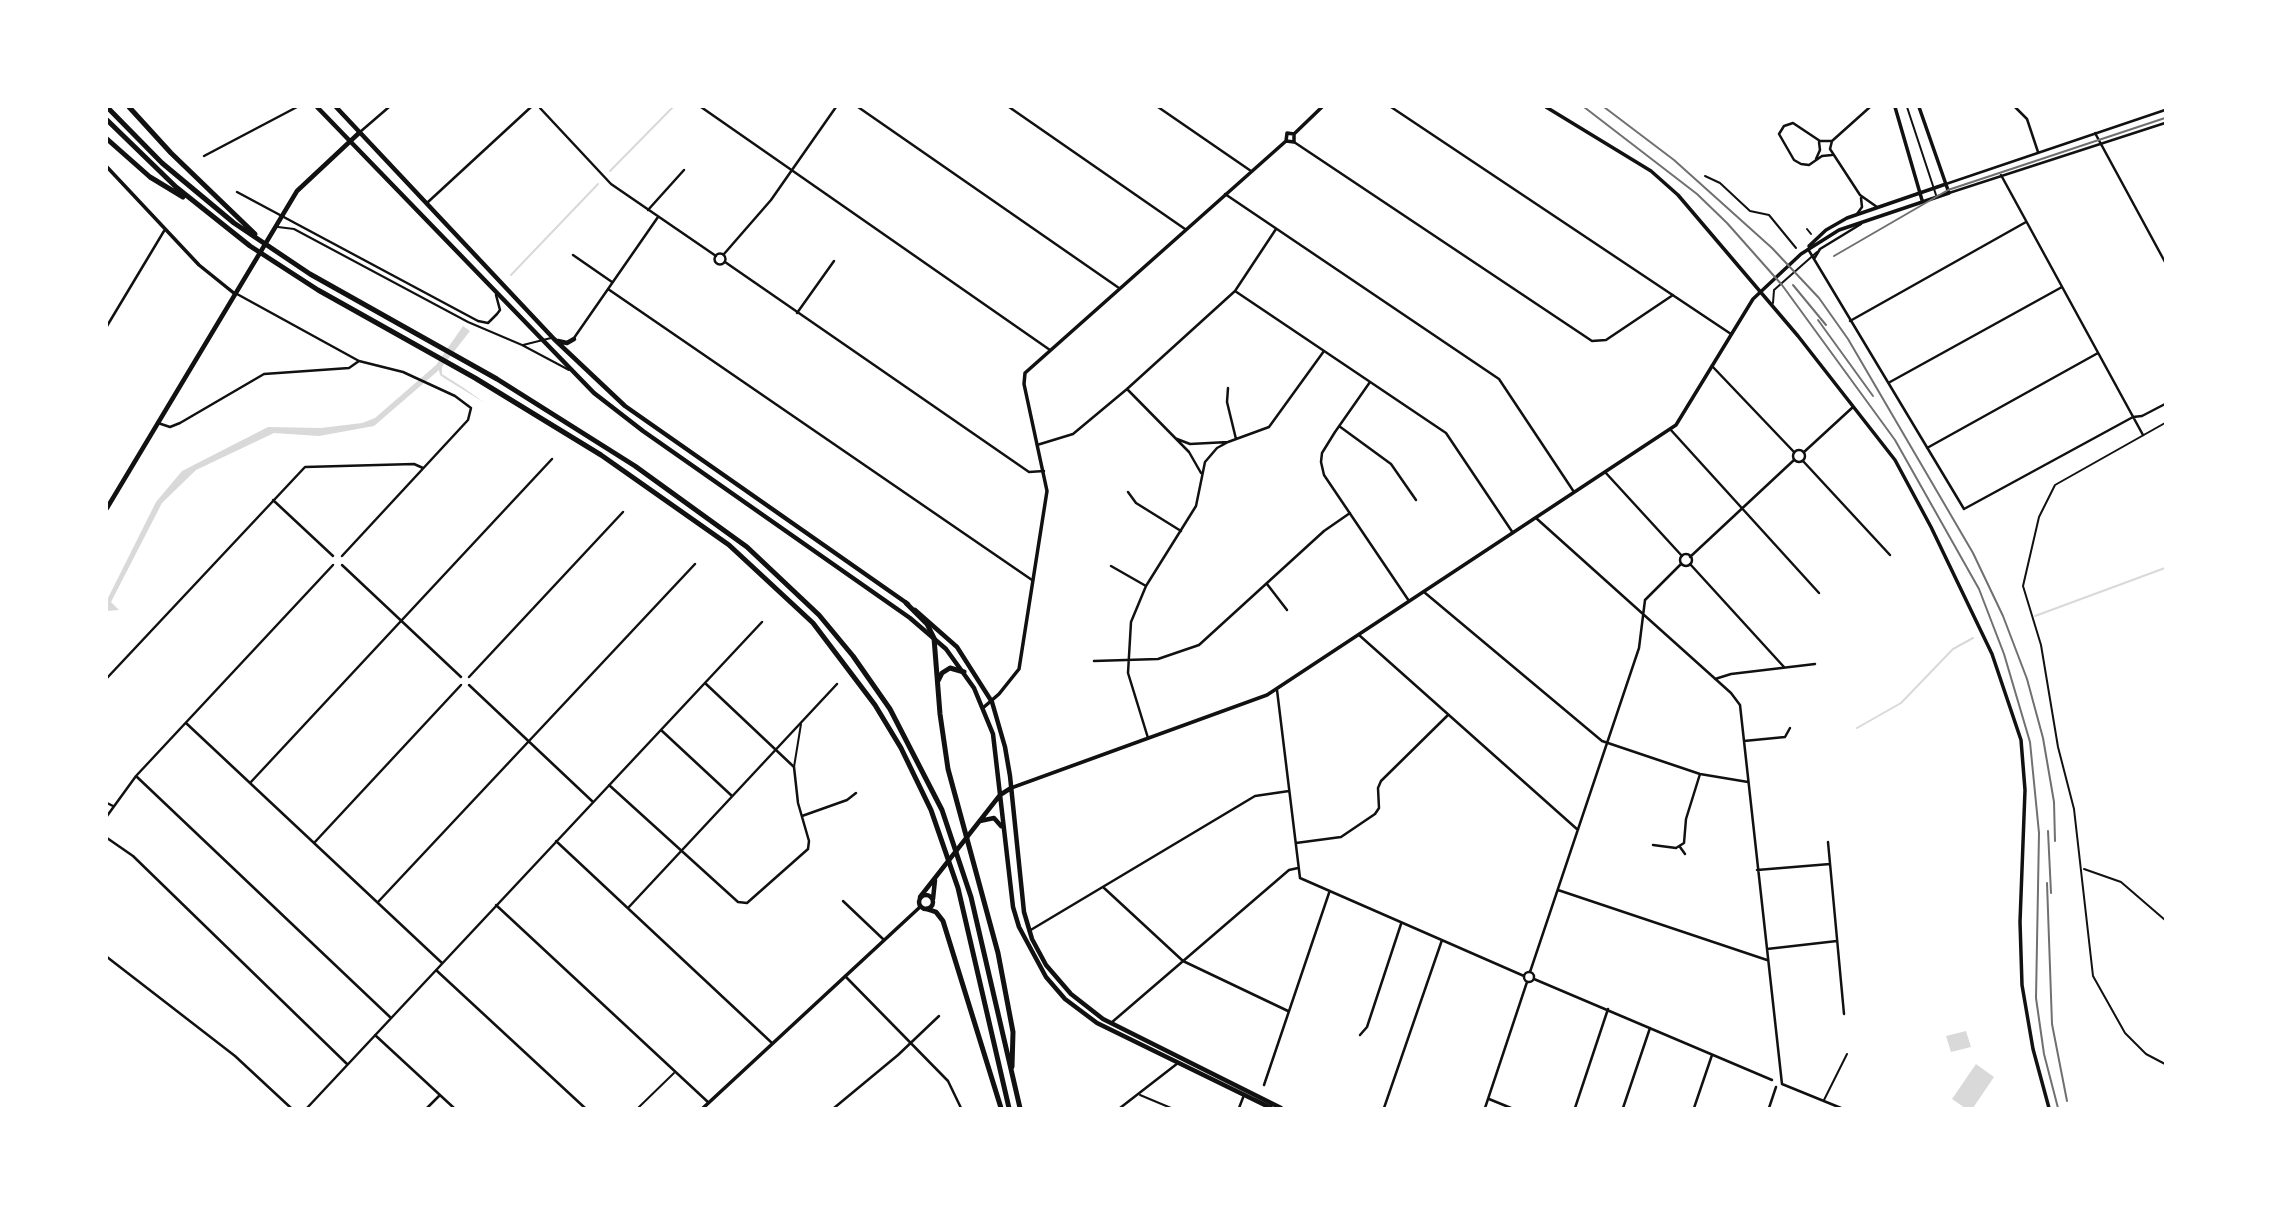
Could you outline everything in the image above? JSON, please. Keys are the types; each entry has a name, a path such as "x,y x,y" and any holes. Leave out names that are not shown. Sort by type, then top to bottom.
{"highway":[{"path":"107,107 182,180 263,243 335,288 457,356 594,440 734,536 795,591 853,656 912,747 951,832 971,897 1020,1108"},
{"path":"129,107 171,153 256,237"},
{"path":"107,120 195,204 250,246 601,455 729,545 798,608 852,671 910,765 947,852 967,922 1009,1108"},
{"path":"107,139 150,177 195,204"},
{"path":"906,603 927,624 934,638 948,769 983,890 1009,1008 1013,1032 1012,1076"},
{"path":"937,684 946,670 964,672"},
{"path":"927,909 936,912 943,921 1001,1108"}],"main road":[{"path":"317,107 571,371 643,431 880,596 934,638 964,672 984,707 995,746 1010,889 1019,926 1046,977 1065,999 1097,1023 1271,1108"},
{"path":"336,107 554,339 605,389 649,425 906,603 952,642 975,671 992,702 1005,747 1021,893 1029,930 1046,965 1063,986 1111,1023 1282,1108"},
{"path":"107,508 297,191 359,133"},
{"path":"554,339 565,343 574,339"},
{"path":"936,879 933,900 927,909 920,907 920,897 1000,795 1011,788"},
{"path":"979,822 989,818 999,821 1006,846"},
{"path":"920,897 927,895 933,900"}],"street":[{"path":"204,156 298,107"},
{"path":"359,133 389,107"},
{"path":"426,204 531,107 541,107 611,184 716,256 718,263 724,262 1029,472 1044,471"},
{"path":"701,107 1050,350"},
{"path":"716,256 724,254 771,200 836,107"},
{"path":"858,107 1119,288"},
{"path":"1009,107 1185,229"},
{"path":"1158,107 1251,171"},
{"path":"1294,142 1294,134 1322,107"},
{"path":"1391,107 1731,335"},
{"path":"1546,107 1665,182 1774,309 1895,460 1970,607 2018,725 2025,790 2020,922 2022,985 2033,1049 2049,1108"},
{"path":"1870,107 1832,141 1832,155 1860,195 1878,207"},
{"path":"1895,107 1922,200"},
{"path":"1907,107 1936,196"},
{"path":"1919,107 1949,192"},
{"path":"2015,107 2027,119 2038,152"},
{"path":"1011,788 1277,689 1670,429 1677,424 1758,292 1826,230 1857,214 2165,110"},
{"path":"1832,141 1817,139 1794,123 1784,125 1779,134 1797,163 1805,165 1832,155"},
{"path":"1808,248 1839,230 1872,217 2165,123"},
{"path":"984,707 992,702 1018,669 1047,491 1024,379 1028,369 1286,141 1287,133 1294,134"},
{"path":"2095,133 2165,262"},
{"path":"1816,160 1820,150 1817,139"},
{"path":"1286,141 1294,142 1592,341 1606,340 1673,295"},
{"path":"107,167 164,231 226,290 359,361 429,383 471,408 471,417 342,556 342,565"},
{"path":"648,210 684,170"},
{"path":"2001,175 2143,435"},
{"path":"1705,176 1720,183 1751,211 1769,215 1796,248"},
{"path":"237,192 478,321 488,323 500,310 496,295"},
{"path":"1225,194 1499,379 1574,492"},
{"path":"1857,214 1862,207 1860,195"},
{"path":"574,339 658,217"},
{"path":"1774,309 1774,290 1820,249 1872,217"},
{"path":"1850,321 2026,222"},
{"path":"276,226 294,229 468,322 522,345 571,371"},
{"path":"1037,445 1073,434 1127,390 1235,291 1276,229"},
{"path":"1807,229 1811,234"},
{"path":"107,326 164,231"},
{"path":"1808,248 1964,509 2133,417 2142,416 2165,404"},
{"path":"724,254 724,262"},
{"path":"573,256 612,282"},
{"path":"797,313 834,261"},
{"path":"1889,383 2062,287"},
{"path":"608,289 1033,580"},
{"path":"1235,291 1446,433 1513,533"},
{"path":"522,345 554,339"},
{"path":"1148,738 1130,689 1127,660 1131,622 1146,586 1198,502 1201,474 1211,454 1228,442 1269,427 1324,351"},
{"path":"1926,448 2098,353"},
{"path":"158,423 170,427 180,423 264,374 349,368 359,361"},
{"path":"1712,366 1794,452 1794,460 1690,557 1690,564 1784,667"},
{"path":"1370,382 1322,453 1321,462 1324,475 1409,601"},
{"path":"1228,388 1227,401 1236,439"},
{"path":"1127,390 1189,452 1201,474"},
{"path":"1803,461 1804,452 1853,407"},
{"path":"2165,423 2070,474 2052,488 2039,516 2024,585 2041,645 2083,869 2090,961 2096,983 2125,1033 2146,1054 2165,1064"},
{"path":"1339,426 1391,464 1416,500"},
{"path":"1670,429 1819,593"},
{"path":"1177,439 1190,444 1228,442"},
{"path":"1794,452 1804,452"},
{"path":"250,783 552,459"},
{"path":"1794,460 1803,461 1890,555"},
{"path":"107,678 307,466 414,464 423,468"},
{"path":"1605,472 1682,556 1690,557"},
{"path":"1128,492 1136,503 1181,531"},
{"path":"273,500 333,556 342,556"},
{"path":"469,685 469,677 623,512"},
{"path":"1094,661 1163,658 1199,645 1326,530 1350,513"},
{"path":"1536,518 1738,701 1782,1084"},
{"path":"107,816 135,776 333,565 333,556"},
{"path":"1524,976 1530,972 1640,643 1642,614 1647,596 1681,564 1682,556"},
{"path":"379,902 695,564"},
{"path":"1681,564 1690,564"},
{"path":"333,565 342,565 461,677 469,677"},
{"path":"1111,566 1146,586"},
{"path":"1267,584 1287,610"},
{"path":"1424,592 1607,744 1700,774 1748,782"},
{"path":"307,1108 762,622"},
{"path":"1359,635 1578,830"},
{"path":"1715,679 1731,674 1815,664"},
{"path":"314,843 461,685 461,677"},
{"path":"704,683 794,767"},
{"path":"628,908 837,684"},
{"path":"461,685 469,685 592,801"},
{"path":"1277,689 1300,878 1329,893 1524,976 1527,982 1485,1108"},
{"path":"1296,843 1341,837 1375,814 1379,808 1378,788 1381,781 1448,715"},
{"path":"186,723 442,962"},
{"path":"609,785 738,902 747,903 808,849 809,841 794,767 801,723"},
{"path":"1744,741 1785,737 1790,728"},
{"path":"661,730 732,796"},
{"path":"1680,847 1685,841 1686,819 1700,774"},
{"path":"135,776 391,1018"},
{"path":"1029,930 1255,796 1289,791"},
{"path":"802,816 847,800 856,793"},
{"path":"107,803 113,806"},
{"path":"107,838 133,856 348,1065"},
{"path":"556,841 772,1043"},
{"path":"1828,842 1844,1014"},
{"path":"1653,845 1680,847"},
{"path":"1680,847 1685,855"},
{"path":"1757,870 1830,864"},
{"path":"1111,1023 1289,870 1298,868"},
{"path":"2083,869 2121,882 2165,920"},
{"path":"1103,887 1183,961 1288,1011"},
{"path":"1558,890 1768,960"},
{"path":"1264,1085 1329,893"},
{"path":"843,901 883,939"},
{"path":"496,905 709,1103"},
{"path":"703,1108 920,907"},
{"path":"1360,1035 1367,1027 1401,923"},
{"path":"1384,1108 1442,940"},
{"path":"1767,948 1837,941"},
{"path":"107,957 234,1056 291,1108"},
{"path":"436,970 584,1108"},
{"path":"1530,972 1534,979 1772,1080 1776,1087"},
{"path":"845,976 951,1085 961,1108"},
{"path":"1527,982 1534,979"},
{"path":"1574,1108 1608,1009"},
{"path":"834,1108 939,1016"},
{"path":"1623,1108 1650,1028"},
{"path":"375,1035 454,1108"},
{"path":"1824,1101 1847,1054"},
{"path":"1694,1108 1712,1055"},
{"path":"1120,1108 1178,1063"},
{"path":"638,1108 675,1072"},
{"path":"1772,1080 1780,1076"},
{"path":"1769,1108 1776,1087 1782,1084 1841,1108"},
{"path":"1138,1094 1171,1108"},
{"path":"427,1108 440,1095"},
{"path":"1239,1108 1244,1095"},
{"path":"1489,1099 1511,1108"}],"shaded area":[{"path":"463,326 470,331 442,367 442,374 485,403 444,378 439,370 374,426 319,436 274,433 196,470 162,503 111,602 119,610 107,611 107,600 156,502 182,471 268,427 321,428 362,423 375,418 436,365"},
{"path":"1966,1031 1971,1047 1951,1052 1946,1036"},
{"path":"1976,1064 1994,1077 1973,1108 1965,1108 1952,1099"}],"waterway":[{"path":"610,171 673,107"},
{"path":"511,275 598,184"},
{"path":"2035,616 2165,568"},
{"path":"1857,728 1901,703 1953,649 1973,638"}],"tram line":[{"path":"1834,256 1948,190 2165,118"}],"railway":[{"path":"1584,107 1697,194 1727,223 1782,285 1895,440 1979,589 2004,654 2030,742 2039,833 2036,998 2044,1054 2058,1108"},
{"path":"1604,107 1674,160 1772,248 1819,298 1848,339 1973,553 2003,616 2027,679 2043,738 2054,802 2055,841"},
{"path":"1793,285 1826,325"},
{"path":"1818,320 1873,396"},
{"path":"2048,831 2051,893"},
{"path":"2047,883 2052,1024 2067,1101"}]}
